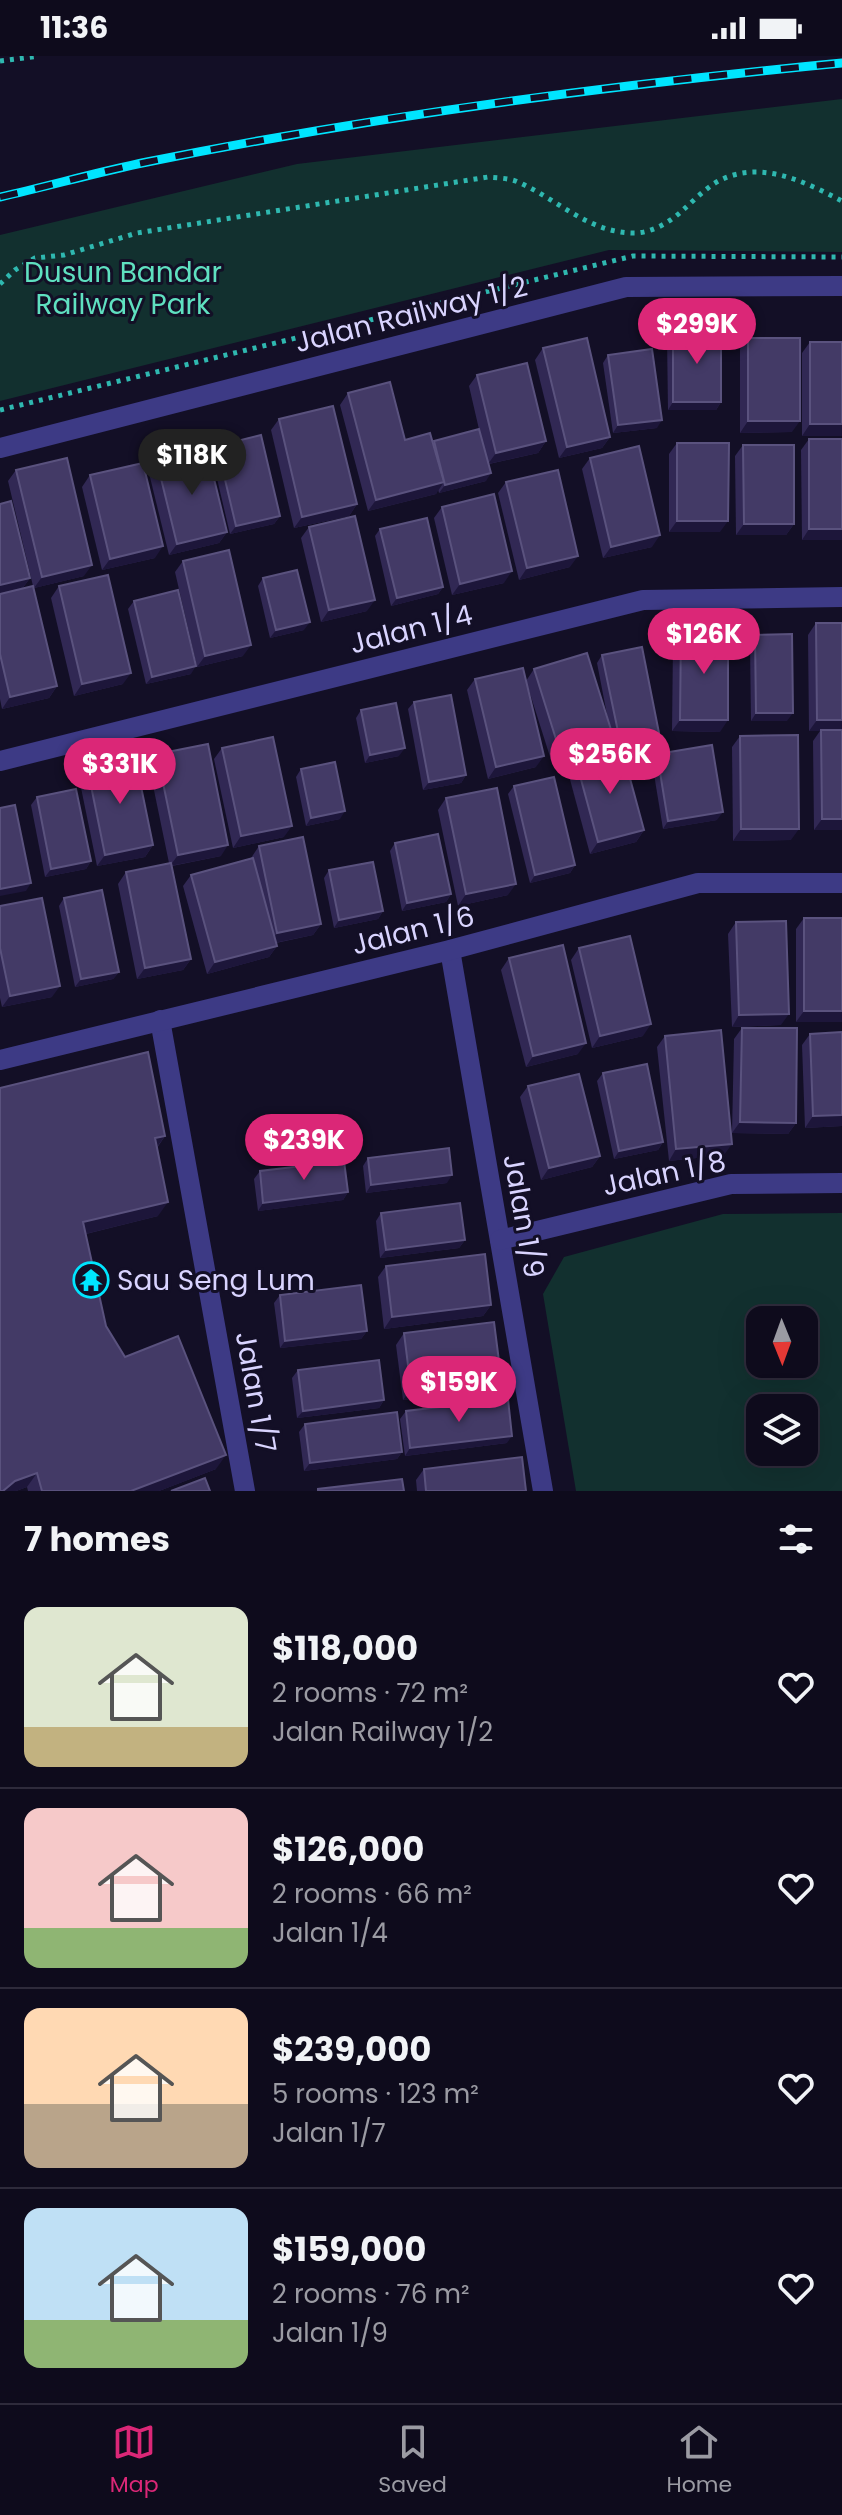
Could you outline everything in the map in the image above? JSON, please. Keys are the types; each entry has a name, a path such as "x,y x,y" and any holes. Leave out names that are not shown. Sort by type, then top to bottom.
{"street":[{"name":"Jalan Railway 1/2","path":"0,448 626,287 842,286"},
{"name":"Jalan 1/4","path":"0,761 643,600 842,597"},
{"name":"Jalan 1/6","path":"0,1060 450,950 698,883 842,883"},
{"name":"Jalan 1/9","path":"450,950 543,1491"},
{"name":"Jalan 1/7","path":"160,1020 245,1491"},
{"name":"Jalan 1/8","path":"500,1240 731,1184 842,1183"}],"path":[{"path":"0,61 39,56"},
{"path":"0,284 35,258 64,255 137,233 488,177 516,180 582,219 611,231 637,234 668,223 715,183 738,173 770,172 782,175 806,182 842,201"}],"green space":[{"name":"Dusun Bandar Railway Park","path":"842,99 842,252 609,250 0,401 0,235 297,164"},
{"path":"842,1213 842,1491 576,1491 543,1294 564,1257 723,1214"}],"building":[{"path":"673,329 721,329 721,402 673,402"},
{"path":"587,338 610,437 567,447 543,348"},
{"path":"748,338 800,338 800,421 748,421"},
{"path":"810,342 842,342 842,424 810,424"},
{"path":"652,349 662,420 618,425 608,355"},
{"path":"527,363 546,441 496,453 477,375"},
{"path":"390,382 405,440 430,433 444,482 376,500 348,393"},
{"path":"333,406 357,504 302,517 279,419"},
{"path":"479,429 491,473 445,485 434,441"},
{"path":"261,435 280,516 236,526 217,446"},
{"path":"809,439 842,439 842,529 809,529"},
{"path":"677,443 729,443 728,521 677,521"},
{"path":"743,445 794,445 794,524 744,524"},
{"path":"639,446 660,535 611,547 590,458"},
{"path":"207,450 227,532 177,544 157,462"},
{"path":"67,458 92,565 42,577 16,470"},
{"path":"143,463 163,546 110,559 90,475"},
{"path":"558,470 578,556 527,568 506,482"},
{"path":"494,494 512,571 460,584 442,507"},
{"path":"11,501 30,578 0,585 0,504"},
{"path":"355,516 375,600 329,610 309,527"},
{"path":"427,518 443,587 397,598 380,529"},
{"path":"229,550 251,645 205,656 183,561"},
{"path":"297,570 310,622 276,630 263,578"},
{"path":"108,575 131,673 82,684 59,586"},
{"path":"33,586 57,686 10,697 0,654 0,594"},
{"path":"178,590 196,666 152,677 134,601"},
{"path":"816,623 842,623 842,720 817,720"},
{"path":"681,631 728,632 728,720 680,720"},
{"path":"792,634 793,713 756,713 755,635"},
{"path":"642,647 659,733 620,741 602,655"},
{"path":"587,653 613,736 560,752 534,669"},
{"path":"523,668 544,756 496,767 475,679"},
{"path":"451,695 466,775 429,782 414,702"},
{"path":"396,703 405,748 370,755 361,710"},
{"path":"821,730 842,730 842,819 822,819"},
{"path":"798,735 799,829 741,829 740,736"},
{"path":"273,737 292,826 241,836 222,748"},
{"path":"208,744 228,845 178,855 157,754"},
{"path":"712,745 723,812 668,821 657,754"},
{"path":"622,749 644,830 598,842 576,761"},
{"path":"135,757 153,845 105,855 87,766"},
{"path":"335,762 345,811 311,818 301,769"},
{"path":"554,777 575,865 535,875 514,786"},
{"path":"497,788 516,884 466,894 446,798"},
{"path":"76,789 91,861 51,869 37,797"},
{"path":"15,805 31,883 0,889 0,808"},
{"path":"438,834 451,894 407,903 395,843"},
{"path":"303,837 321,924 277,933 259,846"},
{"path":"253,858 277,946 215,962 191,875"},
{"path":"373,862 383,911 339,920 329,870"},
{"path":"171,863 191,959 145,968 126,872"},
{"path":"102,890 119,972 81,979 64,898"},
{"path":"42,898 60,986 10,996 0,948 0,906"},
{"path":"804,918 842,918 842,1011 804,1011"},
{"path":"786,921 789,1014 739,1015 736,922"},
{"path":"630,936 651,1024 600,1036 579,948"},
{"path":"563,945 586,1043 533,1056 509,958"},
{"path":"742,1028 797,1028 796,1123 740,1122"},
{"path":"721,1030 732,1144 676,1149 665,1036"},
{"path":"842,1032 842,1115 813,1116 810,1034"},
{"name":"Sau Seng Lum","path":"148,1052 165,1136 155,1138 168,1202 83,1222 106,1326 125,1357 178,1336 226,1455 131,1491 42,1491 37,1473 15,1481 0,1491 0,1088"},
{"path":"647,1064 663,1142 619,1151 603,1073"},
{"path":"579,1074 600,1156 549,1168 528,1086"},
{"path":"449,1148 452,1175 371,1185 368,1158"},
{"path":"344,1161 348,1192 263,1203 260,1171"},
{"path":"460,1203 465,1240 386,1250 381,1213"},
{"path":"485,1254 491,1305 392,1317 386,1266"},
{"path":"361,1285 367,1331 285,1341 280,1295"},
{"path":"494,1322 501,1377 411,1389 404,1333"},
{"path":"379,1360 384,1400 303,1411 298,1370"},
{"path":"508,1399 512,1436 410,1448 406,1411"},
{"path":"397,1412 402,1452 310,1463 305,1424"},
{"path":"522,1457 526,1491 426,1491 424,1469"},
{"path":"205,1478 210,1491 171,1491"},
{"path":"402,1479 404,1491 318,1491 318,1489"}],"railway":[{"path":"0,197 147,162 406,116 667,81 842,63"}],"place":[{"name":"Sau Seng Lum","path":"91,1280"}]}
